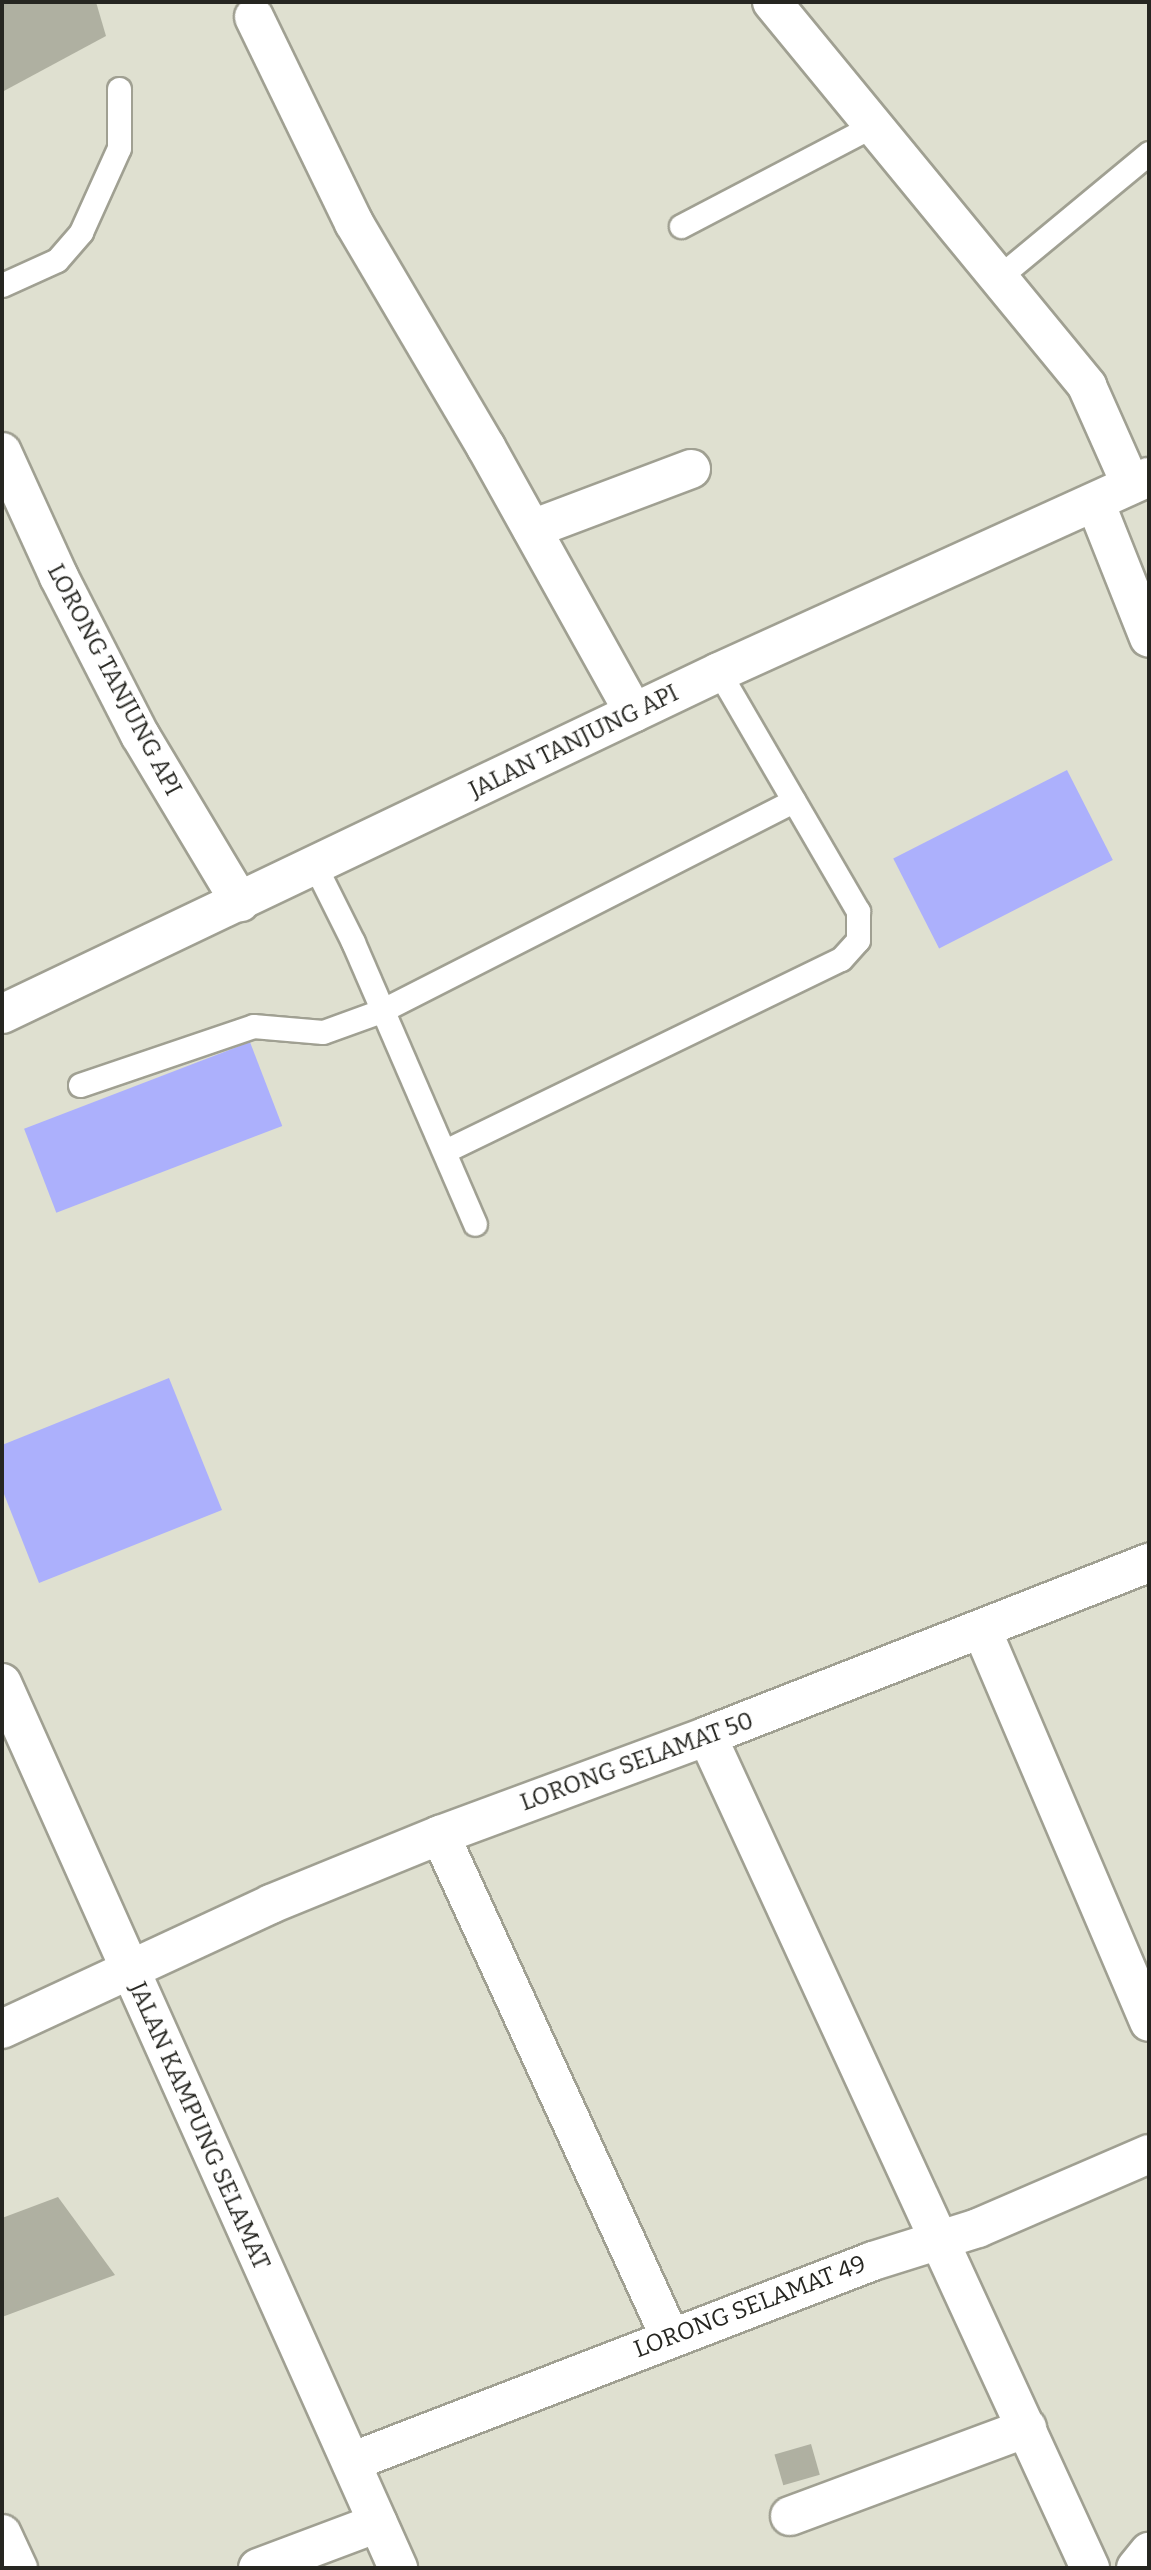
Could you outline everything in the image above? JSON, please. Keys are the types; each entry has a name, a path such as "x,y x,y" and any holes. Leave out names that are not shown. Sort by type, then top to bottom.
{"street":[{"path":"772,2 1087,386 1140,481"},
{"path":"254,17 354,223 532,529 634,713"},
{"name":"LORONG TANJUNG API","path":"2,452 140,735 240,901"},
{"path":"532,529 691,469"},
{"name":"JALAN TANJUNG API","path":"2,1014 719,672 1140,481"},
{"path":"1095,502 1149,638"},
{"name":"LORONG SELAMAT 50","path":"2,2029 271,1904 440,1835 707,1736 1149,1563"},
{"path":"982,1630 1149,2022"},
{"name":"JALAN KAMPUNG SELAMAT","path":"2,1683 129,1972 398,2568"},
{"path":"707,1736 941,2239 1090,2568"},
{"path":"440,1835 670,2337"},
{"name":"LORONG SELAMAT 49","path":"351,2462 670,2337 978,2228 1149,2154"},
{"path":"790,2516 1027,2428"},
{"path":"258,2568 378,2522"},
{"path":"2,2534 18,2568"},
{"path":"1136,2568 1149,2552"}],"lane":[{"path":"2,285 57,260 81,232 119,148 119,89"},
{"path":"681,226 874,125"},
{"path":"999,277 1149,153"},
{"path":"445,1151 841,959 858,940 858,911 719,672"},
{"path":"80,1085 253,1026 323,1032 381,1011 794,801"},
{"path":"315,866 445,1151 475,1224"}],"shaded area":[{"path":"1067,770 1113,860 939,949 893,859"},
{"path":"250,1042 282,1126 56,1213 24,1129"},
{"path":"169,1378 222,1510 39,1583 2,1489 2,1445"}],"building":[{"path":"2,2 96,2 106,36 2,92"},
{"path":"58,2197 115,2275 2,2317 2,2218"},
{"path":"811,2444 820,2475 783,2485 774,2454"}]}
